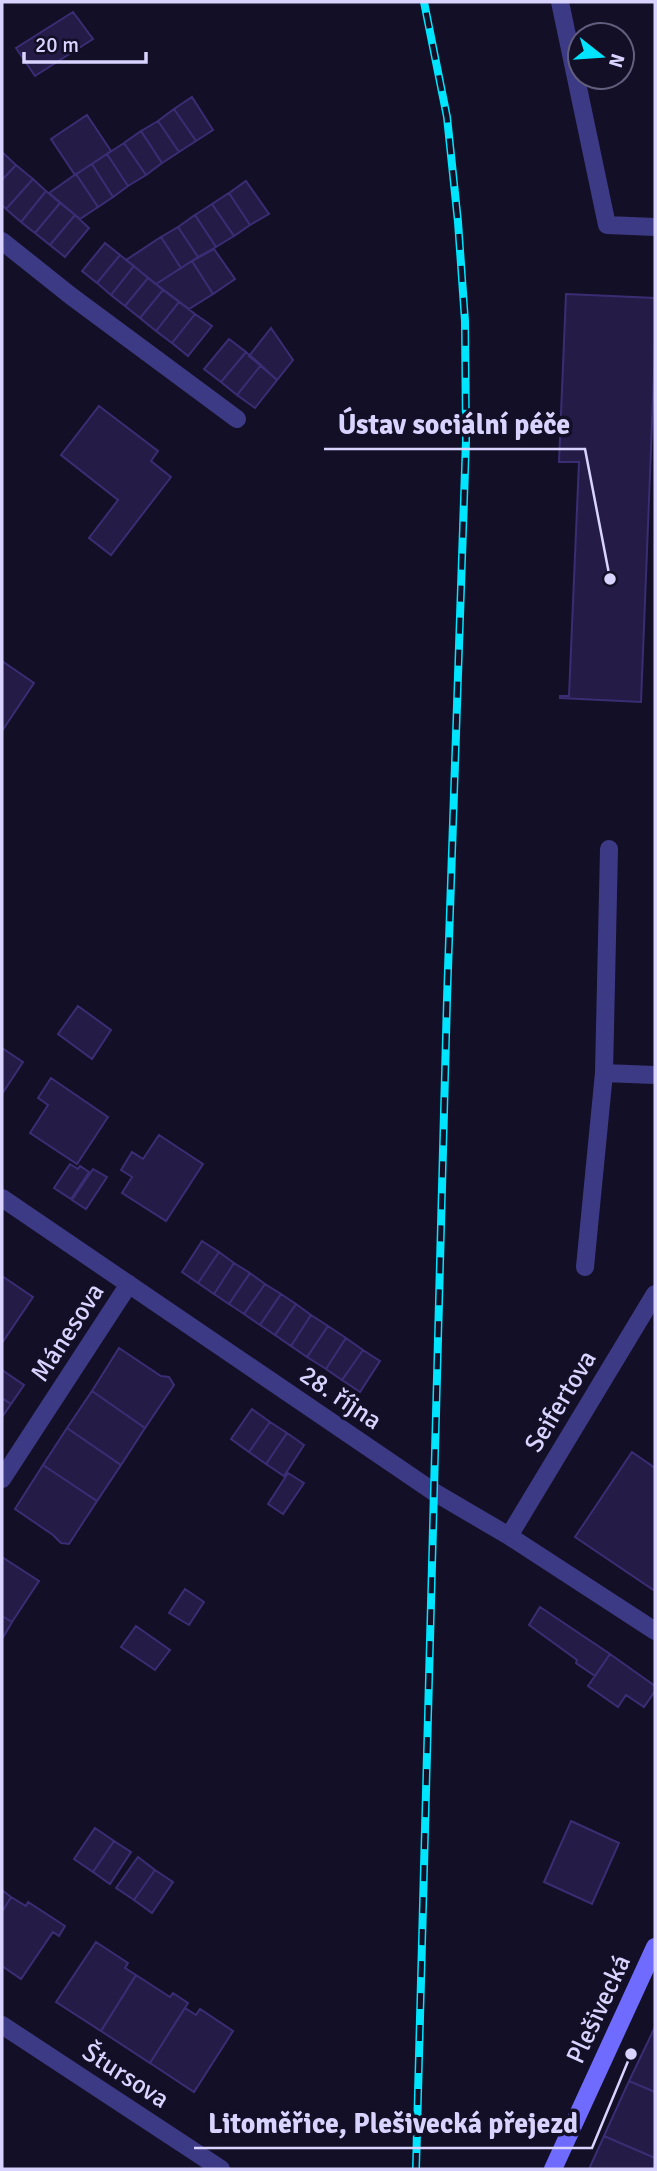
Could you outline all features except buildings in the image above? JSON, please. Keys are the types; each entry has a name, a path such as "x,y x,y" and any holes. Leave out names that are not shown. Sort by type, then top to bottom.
{"street":[{"path":"560,2 607,225 655,227"},
{"path":"2,240 71,296 237,419"},
{"path":"585,1267 604,1073 609,849"},
{"path":"604,1073 655,1075"},
{"name":"28. října","path":"2,1198 435,1492 509,1536 655,1632"},
{"name":"Mánesova","path":"2,1479 129,1284"},
{"name":"Seifertova","path":"509,1536 655,1294"},
{"name":"Plešivecká","path":"553,2169 655,1947"},
{"name":"Štursova","path":"2,2025 221,2169"}],"railway":[{"path":"416,2169 447,999 466,440 465,321 458,222 447,117 424,2"}],"place":[{"name":"Ústav sociální péče","path":"610,579"},
{"name":"Litoměřice, Plešivecká přejezd","path":"631,2054"}]}
